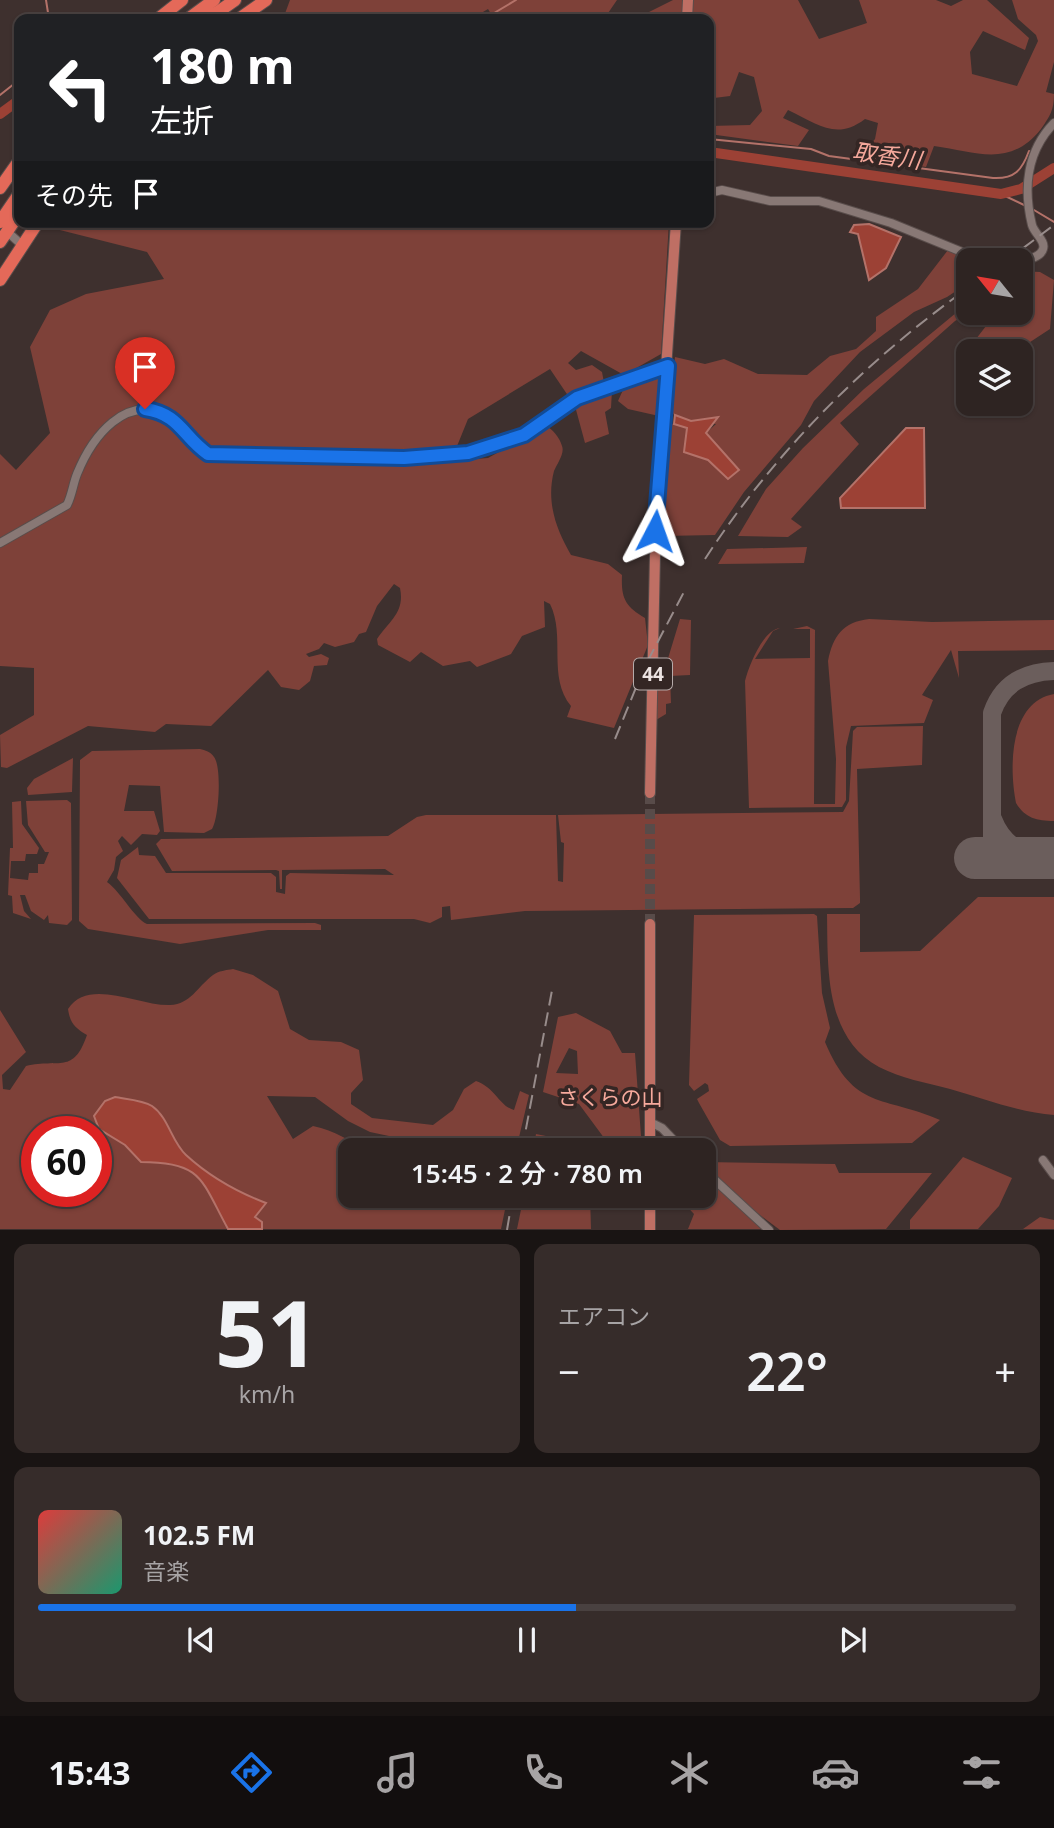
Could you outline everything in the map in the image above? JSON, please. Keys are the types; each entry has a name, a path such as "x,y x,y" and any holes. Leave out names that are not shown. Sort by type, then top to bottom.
{"highway":[{"path":"163,14 182,0"},
{"path":"195,14 214,0"},
{"path":"215,14 235,0"},
{"path":"246,14 266,0"},
{"path":"0,188 14,168"},
{"path":"0,222 14,201"},
{"path":"0,280 11,241 29,228"}],"main road":[{"path":"655,531 676,228"},
{"name":"44","path":"650,793 654,555"},
{"path":"650,924 650,1138"},
{"path":"650,1208 650,1230"}],"street":[{"path":"1033,258 1039,256 1043,244 1032,228 1028,174 1038,142 1054,123"},
{"path":"714,192 722,190 770,201 819,201 891,223 956,250"},
{"path":"0,543 67,505 77,474 101,435 118,416 128,412 145,409 169,416 208,454 424,458 493,447 524,435 577,398 668,366"},
{"path":"650,1122 662,1128 672,1138"},
{"path":"1043,1160 1054,1175"},
{"path":"716,1181 769,1230"}],"green space":[{"path":"290,0 617,0 607,14 491,14 488,9 480,14 285,14"},
{"path":"673,0 683,0 682,14 647,13"},
{"path":"692,0 798,0 819,39 867,23 859,0 936,0 951,6 963,0 987,0 1029,38 1025,50 983,31 970,52 972,74 1017,86 1038,41 1036,35 1018,19 1012,0 1054,0 1054,62 1046,92 1054,94 1052,109 1041,129 1017,149 1005,153 979,154 934,146 926,167 861,157 875,139 878,123 865,119 855,126 836,130 818,125 788,110 783,118 809,130 798,146 714,135 714,126 750,125 762,111 754,77 739,72 730,96 714,98 714,14 692,14"},
{"path":"52,228 669,228 661,354 624,375 581,351 568,363 576,370 592,365 602,372 605,388 612,390 611,408 605,412 609,434 585,443 575,406 550,369 468,419 451,461 488,458 545,426 553,431 559,440 562,452 554,471 551,494 554,515 566,545 571,555 608,564 622,575 622,590 626,601 645,618 648,645 614,728 567,717 571,706 560,682 557,629 550,604 544,601 545,627 522,636 511,654 477,667 470,661 443,666 421,652 410,662 378,645 377,639 395,615 400,603 400,588 394,584 377,606 366,632 359,634 354,642 335,647 324,643 319,649 306,654 309,657 321,654 329,658 327,665 314,666 310,681 299,690 281,687 268,670 211,726 166,724 155,732 88,726 7,768 1,767 0,735 34,715 34,668 0,666 0,454 16,470 50,433 30,347 50,310 86,294 164,279 147,252"},
{"path":"948,250 956,253 956,291 914,312 860,352 814,401 801,425 744,492 715,535 663,536 670,423 687,428 684,452 708,460 728,478 706,433 716,424 691,421 670,413 675,357 705,364 724,359 758,374 807,375 830,356 856,349 876,331 876,317 918,289"},
{"path":"1033,272 1040,272 1054,280 1050,329 1033,340 976,339 986,326 1032,326"},
{"path":"956,313 956,320 840,423 859,444 791,519 802,527 788,537 738,536 766,489 803,448 864,389"},
{"path":"661,370 659,416 628,409 618,401 627,381"},
{"path":"807,547 804,563 718,564 727,549"},
{"path":"680,619 691,620 690,675 670,676 671,703 666,704 666,714 656,720 658,664 666,665"},
{"path":"869,619 932,622 1054,620 1054,650 958,651 959,678 951,650 922,695 933,700 924,723 851,726 846,747 846,800 842,807 749,808 745,681 753,658 763,641 768,635 774,630 780,628 773,631 755,659 810,658 810,629 793,629 807,626 815,630 814,804 835,804 836,759 828,661 833,644 841,632 852,623"},
{"path":"1054,694 1054,821 1032,818 1016,803 1013,755 1020,723 1028,709 1039,700"},
{"path":"923,726 922,765 857,769 860,903 853,908 525,911 451,920 450,906 442,907 442,917 430,923 414,919 149,919 117,878 121,860 138,847 139,855 155,856 166,873 271,873 276,877 276,892 285,894 286,876 290,873 394,875 385,869 282,870 280,889 279,871 276,870 172,871 156,844 161,839 388,836 417,817 426,815 556,815 558,881 563,882 564,843 561,842 558,815 843,812 849,801 853,731 857,727"},
{"path":"200,749 213,755 218,771 218,804 212,829 204,833 164,832 160,786 129,785 124,811 154,811 160,831 157,835 142,834 131,845 122,836 118,841 123,851 116,857 114,870 107,882 147,924 315,923 321,925 321,930 268,930 180,944 88,929 79,921 80,760 92,751"},
{"path":"73,758 72,792 28,795 27,788 34,779"},
{"path":"67,800 71,803 72,920 67,925 49,923 48,915 44,920 31,911 25,895 20,895 24,911 31,919 13,913 12,896 8,895 10,848 13,848 12,802 21,801 22,824 39,848 37,854 26,854 25,861 11,861 10,878 28,880 29,873 38,873 38,864 44,864 49,852 45,852 28,825 26,801"},
{"path":"978,897 1054,897 1054,1115 1015,1108 887,1071 861,1054 848,1038 839,1019 829,978 827,914 860,914 860,952 920,951"},
{"path":"694,915 817,916 822,993 830,1028 825,1042 847,1080 859,1090 872,1098 940,1120 912,1143 730,1146 720,1140 697,1099 709,1091 708,1085 705,1083 694,1091 689,1085"},
{"path":"233,969 253,975 278,991 290,1029 309,1040 341,1042 359,1050 363,1080 351,1093 351,1104 372,1118 433,1125 453,1110 464,1089 476,1081 514,1110 520,1091 529,1095 519,1138 398,1138 370,1132 348,1121 315,1097 267,1096 293,1139 313,1126 345,1138 338,1138 338,1208 505,1208 501,1229 0,1229 0,1010 26,1052 2,1075 3,1089 10,1090 26,1066 64,1063 76,1056 87,1035 74,1025 70,1018 68,1009 77,1000 88,995 101,994 158,1004 177,1004 189,998 207,980 220,972"},
{"name":"さくらの山","path":"576,1013 610,1031 622,1053 635,1053 641,1138 604,1138 579,1104 543,1092 558,1017","holes":["569,1048 577,1051 578,1074 556,1073"]},
{"path":"536,1134 556,1138 535,1138"},
{"path":"963,1157 1012,1178 999,1206 978,1229 910,1229 910,1220"},
{"path":"716,1162 835,1164 839,1173 932,1173 886,1229 780,1230 741,1201 716,1175"},
{"path":"716,1186 763,1229 688,1229 694,1214 688,1208 716,1208"},
{"path":"521,1208 590,1208 591,1229 517,1229"},
{"path":"1040,1217 1054,1220 1054,1229 1023,1229"}],"shaded area":[{"path":"869,224 901,237 886,268 869,280 858,234 850,232 854,225"},
{"path":"675,415 691,421 718,417 706,433 739,470 728,479 708,460 684,452 687,428 674,424"},
{"path":"906,428 924,428 925,508 841,508 840,498"},
{"path":"115,1097 152,1106 158,1111 181,1149 195,1163 224,1183 266,1203 255,1217 262,1222 262,1229 228,1229 205,1186 189,1170 161,1163 141,1162 125,1145 112,1137 112,1116 94,1116 105,1101"}],"waterway":[{"path":"46,0 48,14"},
{"path":"492,14 516,0"},
{"path":"0,95 14,84"},
{"name":"取香川","path":"0,114 14,104"},
{"path":"714,139 811,149 829,156 993,178 1007,177 1017,172 1029,151"},
{"name":"取香川","path":"714,153 1001,194 1021,189 1054,168"},
{"path":"1001,194 1026,206"},
{"path":"1034,210 1054,222"}],"taxiway":[{"path":"992,858 992,713 1008,687 1024,677 1054,671"},
{"path":"993,819 1000,833 1011,844 1024,853 1039,858"}],"runway":[{"path":"975,858 1054,858"}],"tunnel":[{"path":"655,531 655,555"},
{"path":"650,793 650,924"}],"railway":[{"path":"1023,248 1054,225"},
{"path":"705,559 761,482 823,412 857,378 956,297"},
{"path":"615,739 644,668 685,590"},
{"path":"524,1138 553,985"},
{"path":"507,1230 511,1208"}],"route":[{"path":"145,409 155,410 179,423 208,454 424,458 493,447 524,435 577,398 659,366 668,366 655,531"}]}
